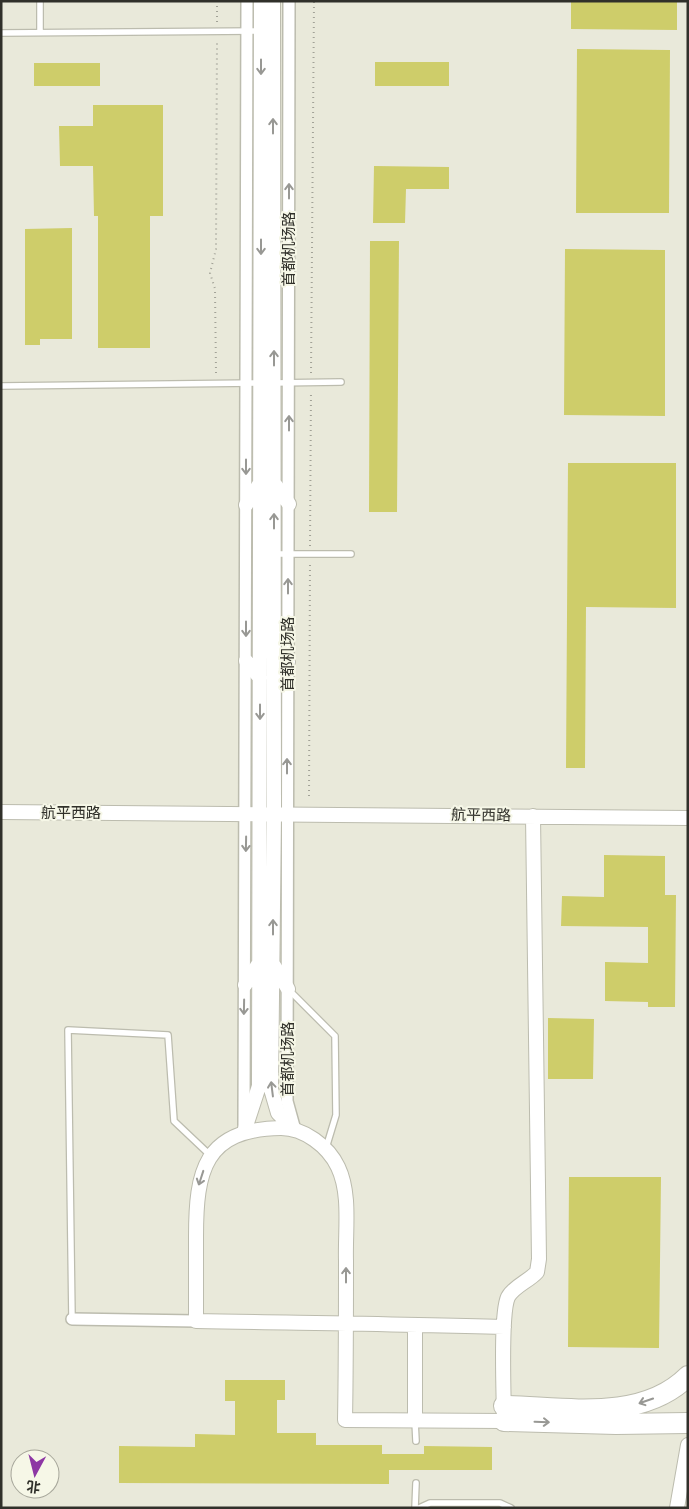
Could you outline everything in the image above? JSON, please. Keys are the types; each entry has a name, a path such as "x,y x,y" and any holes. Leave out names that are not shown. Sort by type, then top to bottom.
{"highway":[{"path":"579,1416 637,1404 661,1395 688,1376"},
{"path":"504,1413 688,1423"}],"street":[{"path":"244,1132 246,1"},
{"name":"首都机场路","path":"261,1 267,31 267,679 274,814 288,990 287,1101 295,1130"},
{"name":"首都机场路","path":"267,31 274,1"},
{"name":"首都机场路","path":"244,1132 259,1086 274,814 288,662 289,1"},
{"path":"246,505 267,483 288,504"},
{"path":"246,661 267,679 288,662"},
{"name":"航平西路","path":"1,812 688,818"},
{"path":"196,1321 196,1202 200,1178 211,1156 233,1136 244,1132 259,1129 295,1130 311,1137 325,1149 338,1166 344,1186 346,1420 415,1420 504,1413 504,1327 508,1297 516,1288 537,1272 539,1259 533,816"},
{"path":"244,986 266,963 288,990"},
{"name":"首都机场路","path":"266,963 271,1089 278,1113 295,1130"},
{"path":"72,1319 504,1327"},
{"path":"415,1325 415,1420"},
{"path":"677,1508 688,1445"}],"lane":[{"path":"40,1 40,32"},
{"path":"1,33 267,31"},
{"path":"1,386 341,382"},
{"path":"267,553 351,554"},
{"path":"288,990 335,1036 335,1121 325,1149"},
{"path":"72,1319 68,1030 168,1035 174,1121 211,1156"},
{"path":"415,1420 416,1441"},
{"path":"415,1508 416,1483"},
{"path":"419,1508 430,1503 500,1503 511,1508"}],"path":[{"path":"216,374 215,289 210,273 216,249 217,1"},
{"path":"309,796 314,1"}],"building":[{"path":"571,1 677,1 677,30 571,29"},
{"path":"577,49 670,50 669,213 576,213"},
{"path":"375,62 449,62 449,86 375,86"},
{"path":"34,63 100,63 100,86 34,86"},
{"path":"93,105 163,105 163,216 150,216 150,348 98,348 98,216 94,216 93,166 60,166 59,126 93,126"},
{"path":"374,166 449,167 449,189 406,189 405,223 373,223"},
{"path":"72,228 72,339 40,339 40,345 25,345 25,229"},
{"path":"370,241 399,241 397,512 369,512"},
{"path":"565,249 665,250 665,416 564,415"},
{"path":"568,463 676,463 676,608 586,607 585,768 566,768"},
{"path":"604,855 665,856 665,895 676,895 675,1007 648,1007 648,1002 605,1001 605,962 648,963 648,927 561,926 562,896 604,897"},
{"path":"548,1018 594,1019 593,1079 548,1079"},
{"path":"569,1177 661,1177 659,1348 568,1347"},
{"path":"225,1380 285,1380 285,1400 277,1400 277,1433 316,1433 316,1445 382,1445 382,1454 424,1454 424,1446 492,1447 492,1470 389,1470 389,1484 119,1483 119,1446 195,1447 195,1434 235,1435 235,1401 225,1401"}]}
